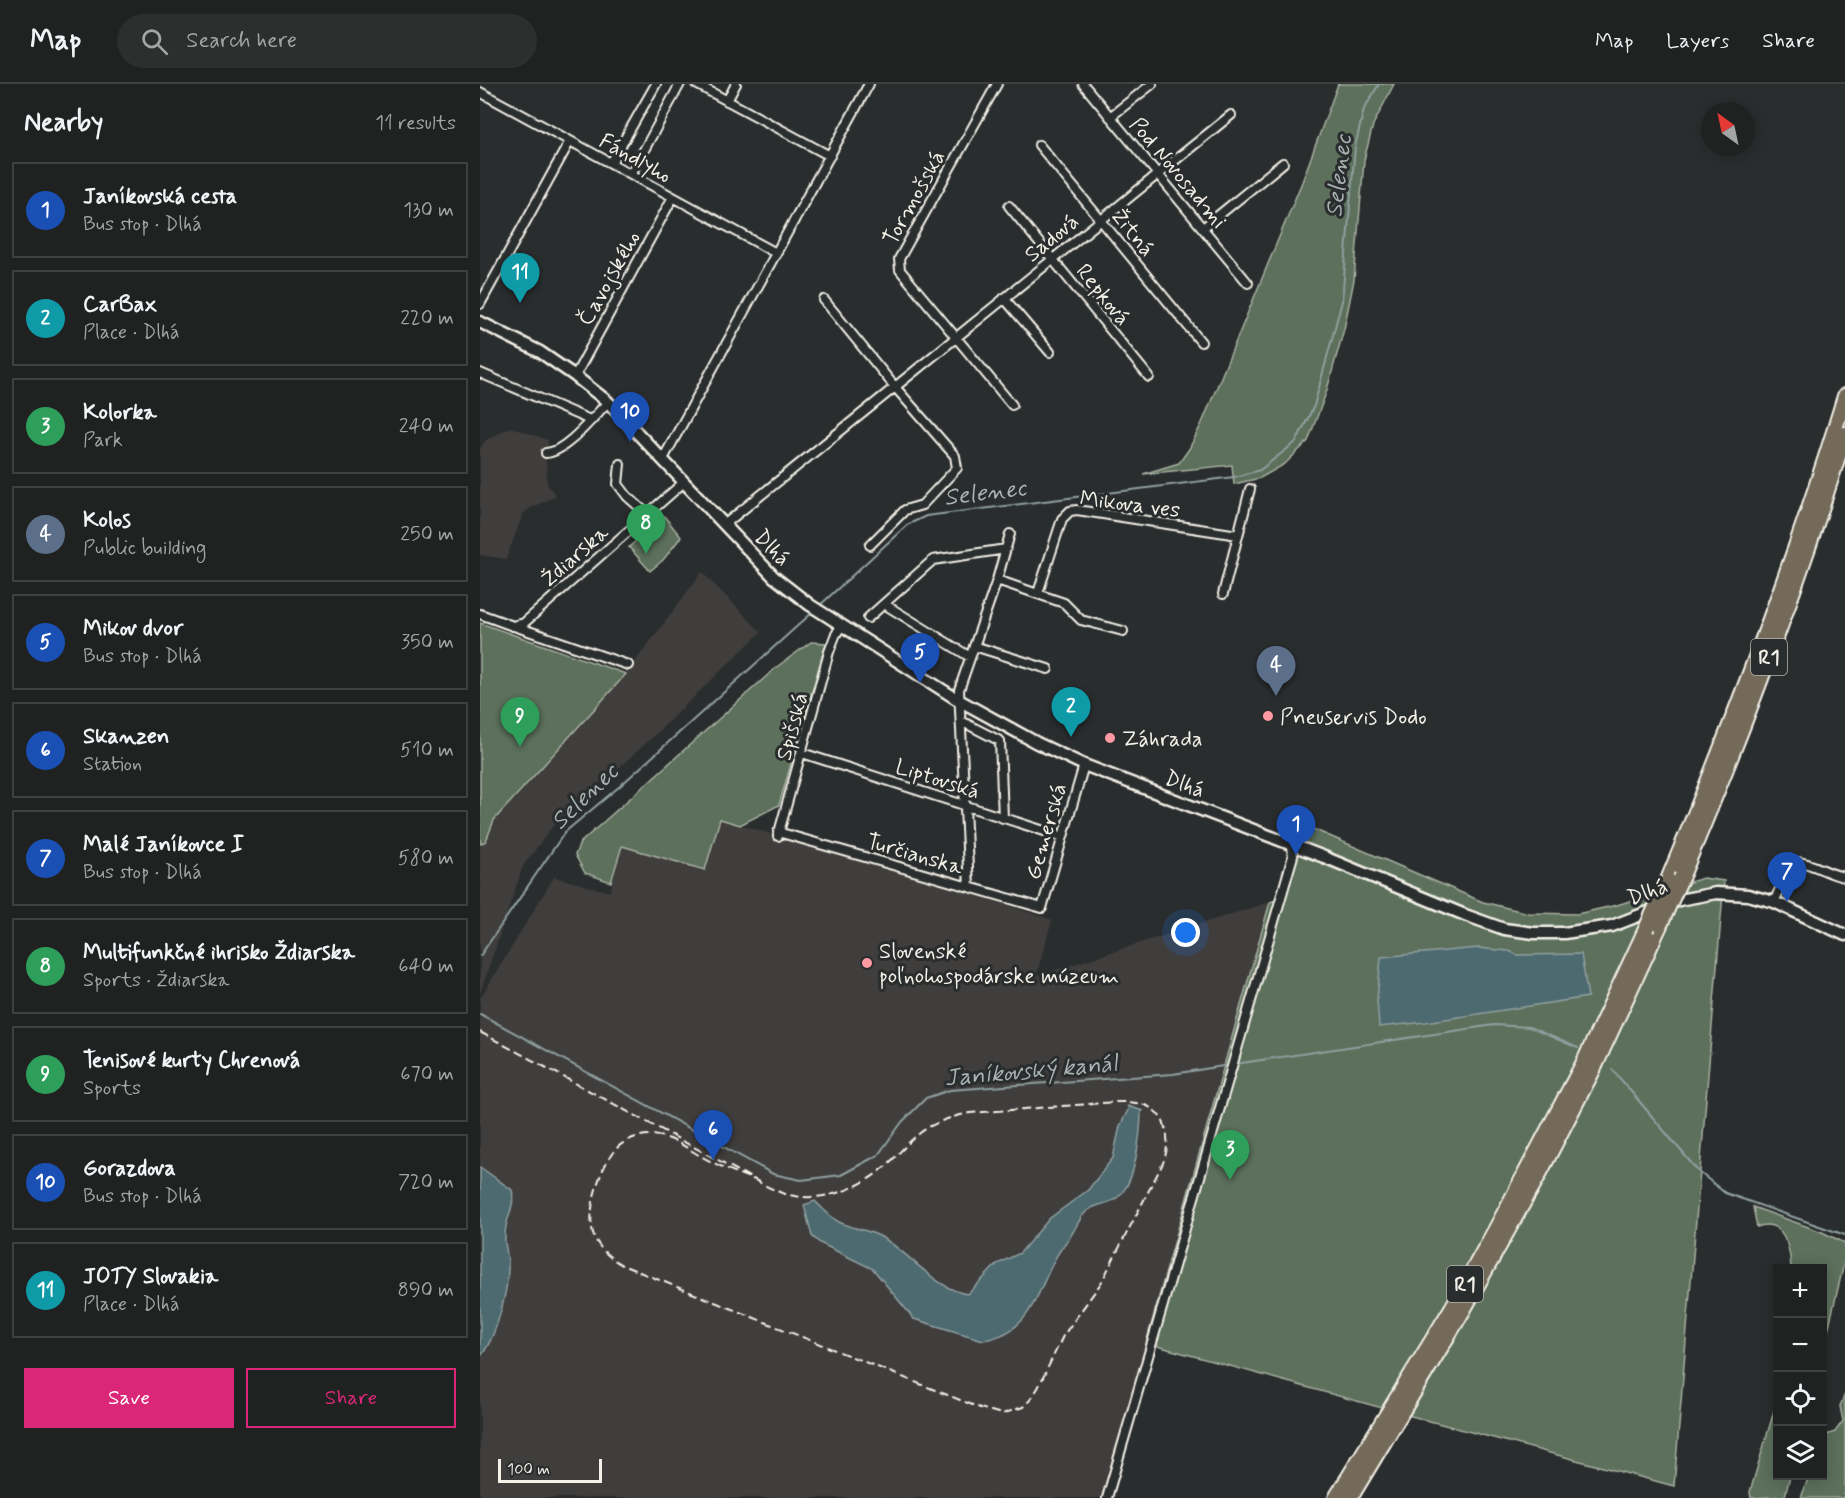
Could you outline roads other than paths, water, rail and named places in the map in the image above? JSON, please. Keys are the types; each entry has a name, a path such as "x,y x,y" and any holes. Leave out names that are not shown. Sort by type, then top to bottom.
{"highway":[{"name":"R1","path":"1350,1498 1451,1332 1537,1178 1594,1068 1653,927 1668,880 1776,607 1845,396"},
{"name":"R1","path":"1336,1498 1446,1318 1502,1218 1653,927 1682,876 1769,658 1806,555 1845,434"}],"street":[{"path":"610,163 656,84"},
{"path":"630,174 680,84"},
{"path":"696,84 830,156"},
{"path":"727,101 736,84"},
{"path":"663,459 869,84"},
{"name":"Tormošská","path":"997,84 898,259 900,270 1012,405"},
{"name":"Pod Novosadmi","path":"1083,84 1248,283"},
{"path":"1110,117 1152,84"},
{"name":"Fándlyho","path":"480,92 776,253"},
{"name":"Sadová","path":"725,524 1230,115"},
{"path":"480,304 570,141"},
{"name":"Žitná","path":"1039,145 1201,342"},
{"path":"1203,228 1284,163"},
{"name":"Čavojského","path":"575,376 673,197"},
{"name":"Repková","path":"1009,206 1149,377"},
{"path":"1004,298 1050,352"},
{"path":"824,300 955,456 957,468 922,505 905,510 870,545"},
{"name":"Dlhá","path":"480,322 540,352 608,402 774,577 820,613 960,701 1037,743 1084,765 1504,929 1534,933 1564,933 1612,926 1679,900 1716,893 1748,895 1774,902 1845,935"},
{"path":"480,373 590,420"},
{"path":"546,453 560,449 569,442 608,402"},
{"path":"620,464 618,484 627,496 648,514"},
{"name":"Ždiarska","path":"513,626 524,623 684,482"},
{"path":"1223,594 1250,489"},
{"name":"Mikova ves","path":"1038,593 1062,519 1070,511 1077,510 1238,535"},
{"path":"969,887 959,690 997,580 1010,534"},
{"path":"868,618 933,560 1006,549"},
{"path":"997,580 1064,603 1081,620 1123,632"},
{"path":"884,604 970,657"},
{"path":"480,614 628,665"},
{"name":"Spišská","path":"778,834 829,652 841,626"},
{"path":"974,646 1048,669"},
{"path":"961,721 999,741 1003,818"},
{"name":"Liptovská","path":"802,753 1063,837"},
{"name":"Gemerská","path":"1042,908 1084,765"},
{"name":"Turčianska","path":"778,834 1042,908"},
{"path":"1107,1498 1293,856 1291,845"},
{"path":"1774,902 1789,869 1796,862 1845,877"}],"water":[{"path":"1478,948 1509,951 1518,955 1581,954 1588,997 1379,1027 1377,1000 1381,957"},
{"path":"1127,1106 1143,1111 1141,1111 1139,1140 1130,1180 1116,1198 1093,1207 1082,1216 1055,1259 1035,1301 1021,1322 998,1336 983,1340 914,1319 873,1269 820,1243 812,1236 804,1205 815,1201 836,1220 883,1238 935,1279 957,1291 968,1294 997,1264 1020,1253 1050,1218 1088,1190 1113,1158 1120,1126 1129,1108"},
{"path":"480,1167 512,1190 513,1196 505,1229 508,1274 504,1299 496,1326 480,1357"}],"waterway":[{"name":"Selenec","path":"818,607 907,525 926,516 1234,477 1260,470 1296,442 1314,406 1342,301 1355,147 1364,109 1379,84"},
{"name":"Selenec","path":"480,956 565,832 620,786 814,611"},
{"name":"Janíkovský kanál","path":"480,1014 773,1174 801,1180 841,1175 878,1155 902,1122 926,1098 950,1090 1173,1074 1229,1065"},
{"name":"Janíkovský kanál","path":"1235,1064 1494,1025 1529,1027 1578,1048"},
{"name":"Janíkovský kanál","path":"1612,1069 1698,1171 1725,1193 1845,1235"}],"railway":[{"path":"480,1032 755,1180 789,1195 815,1197 854,1187 887,1165 927,1128 970,1113 1116,1102 1134,1103 1145,1105 1159,1115 1167,1138 1163,1163 1101,1283 1063,1336 1030,1400 1023,1407 1002,1414 980,1408 622,1265 605,1253 594,1236 591,1215 600,1178 616,1149 632,1139 650,1135 666,1138 714,1163 755,1180"}],"place":[{"name":"JOTY Slovakia","path":"520,303"},
{"name":"Gorazdova","path":"630,442"},
{"name":"Multifunkčné ihrisko Ždiarska","path":"646,554"},
{"name":"Mikov dvor","path":"920,683"},
{"name":"Kolos","path":"1276,696"},
{"name":"Pneuservis Dodo","path":"1268,716"},
{"name":"CarBax","path":"1071,737"},
{"name":"Záhrada","path":"1110,738"},
{"name":"Tenisové kurty Chrenová","path":"520,747"},
{"name":"Janíkovská cesta","path":"1296,855"},
{"name":"Malé Janíkovce I","path":"1787,902"},
{"name":"Slovenské poľnohospodárske múzeum","path":"867,963"},
{"name":"Skanzen","path":"713,1160"},
{"name":"Kolorka","path":"1230,1180"}]}
